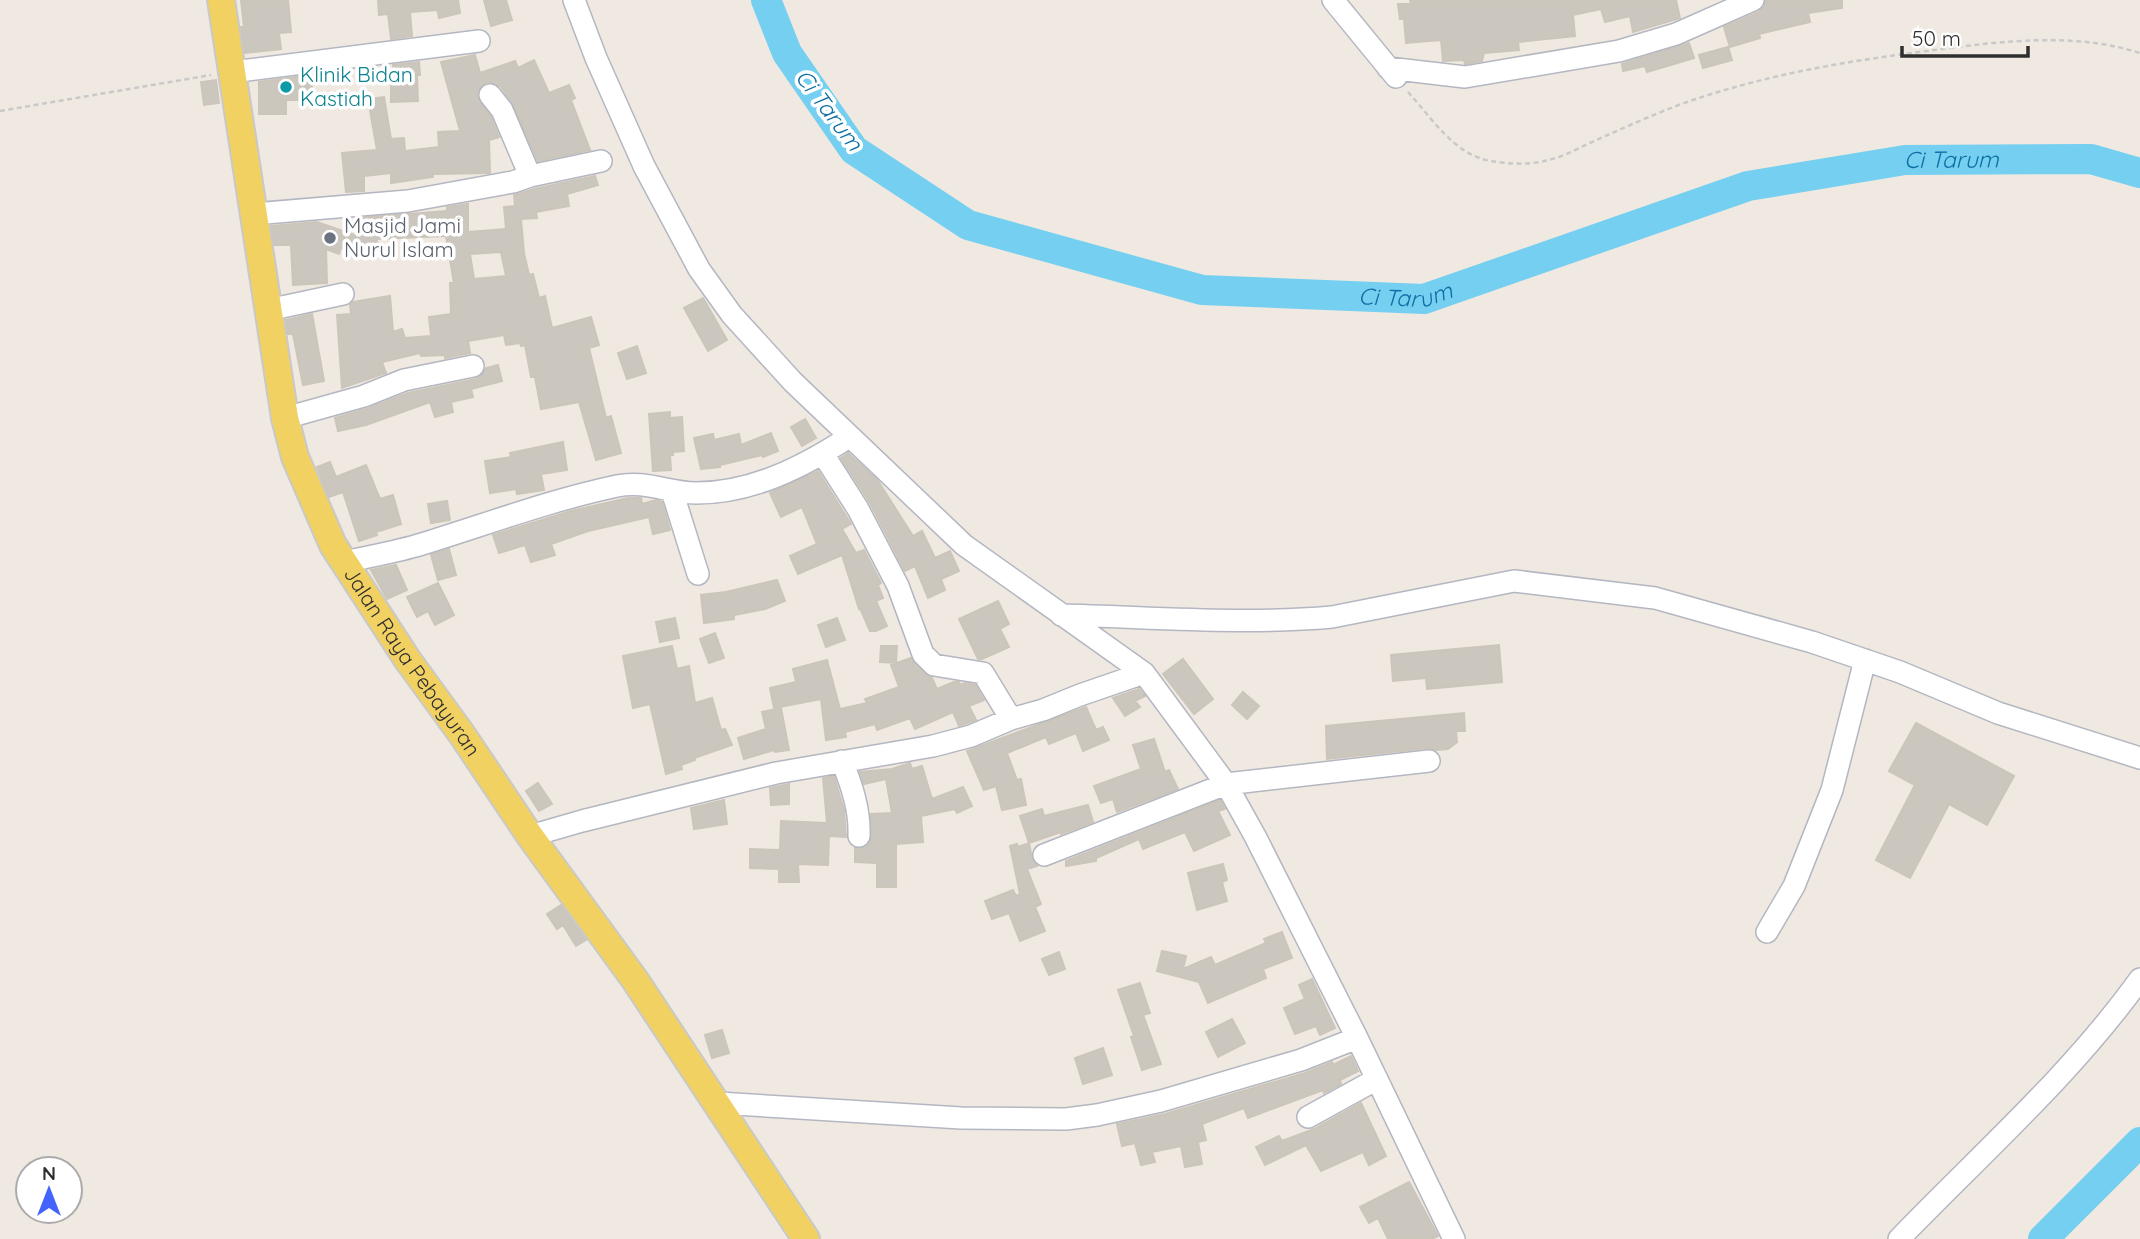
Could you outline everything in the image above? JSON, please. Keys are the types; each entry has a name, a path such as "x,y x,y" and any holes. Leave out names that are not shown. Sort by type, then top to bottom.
{"main road":[{"name":"Jalan Raya Pebayuran","path":"221,0 285,418 295,457 333,545 407,659 530,836 635,980 806,1239"}],"street":[{"path":"574,0 596,58 644,166 699,269 732,315 793,382 964,545 1144,673 1226,784 1357,1038 1454,1239"},
{"path":"1333,0 1395,76 1465,77 1619,51 1676,34 1753,0"},
{"path":"232,72 479,41"},
{"path":"489,95 502,110 530,176"},
{"path":"253,214 408,201 513,182 601,161"},
{"path":"268,310 343,294"},
{"path":"285,418 364,396 404,380 473,366"},
{"path":"344,562 419,545 591,492 629,484 694,493 748,487 823,454 849,437"},
{"path":"823,454 858,509 898,586 923,654 934,664 983,673 1011,719"},
{"path":"672,491 698,574"},
{"path":"1061,615 1314,619 1508,581 1655,598 1812,642 1998,713 2140,758"},
{"path":"1767,932 1794,886 1832,790 1865,660"},
{"path":"530,836 572,823 776,773 946,743 1144,673"},
{"path":"842,761 857,809 859,836"},
{"path":"1044,855 1226,784 1430,761"},
{"path":"1899,1239 2033,1105 2121,1006 2140,979"},
{"path":"718,1103 961,1118 1066,1119 1161,1101 1301,1060 1357,1038"},
{"path":"1308,1117 1377,1079"}],"path":[{"path":"1395,76 1462,151 1489,161 1524,163 1544,161 1567,153 1695,99 1792,72 1866,58 2052,39 2088,41 2140,53"},
{"path":"0,111 232,72"}],"building":[{"path":"241,0 288,0 291,32 279,33 281,49 245,53"},
{"path":"378,0 458,0 460,13 439,18 437,7 437,10 410,12 412,36 391,39 388,14 379,15"},
{"path":"484,0 506,0 512,20 491,26"},
{"path":"1410,0 1676,0 1680,18 1633,32 1630,16 1605,22 1601,9 1573,15 1575,36 1518,42 1519,50 1484,53 1482,61 1465,64 1464,60 1443,61 1441,40 1406,43 1404,19 1400,19 1398,4 1411,4"},
{"path":"1766,0 1842,0 1842,8 1808,13 1810,22 1759,34 1760,38 1730,47 1724,27 1759,12"},
{"path":"1689,43 1694,58 1647,72 1645,66 1623,71 1622,64"},
{"path":"1728,47 1732,60 1703,68 1699,55"},
{"path":"475,55 480,73 515,61 518,68 534,60 549,93 569,85 575,98 571,100 590,150 538,161 512,102 500,86 487,82 478,90 477,96 491,117 499,137 489,140 490,173 433,174 433,177 391,183 391,173 364,176 364,191 346,192 342,153 377,150 368,99 384,97 391,139 404,138 405,151 439,147 438,132 460,131 441,62"},
{"path":"419,62 418,101 391,102 393,65"},
{"name":"Klinik Bidan Kastiah","path":"312,75 312,100 286,100 286,114 259,114 259,82"},
{"path":"216,80 219,103 204,105 201,82"},
{"path":"595,176 598,185 567,194 569,206 536,212 537,218 521,219 529,275 533,274 539,298 545,296 552,328 591,317 599,345 589,348 606,418 611,416 621,453 596,460 579,402 541,409 525,345 506,345 504,335 468,341 470,353 445,358 445,355 421,356 420,353 382,362 386,373 342,388 337,315 351,314 350,305 353,302 390,296 393,332 402,329 405,338 431,336 429,317 451,314 450,283 454,283 446,236 377,239 377,243 386,246 341,248 339,254 326,249 327,283 293,285 291,245 274,245 271,226 317,222 357,236 357,218 447,211 447,207 468,204 468,232 506,229 504,207 515,206 514,195","holes":["501,252 506,276 474,279 470,254"]},
{"path":"703,298 727,340 708,351 684,308"},
{"path":"312,314 324,381 303,385 293,334 288,334 286,320"},
{"path":"637,346 646,373 627,379 618,353"},
{"path":"498,365 502,381 471,389 473,397 451,402 453,412 435,417 430,402 366,425 338,431 335,418 408,393 476,379 486,368"},
{"path":"670,412 670,418 682,417 684,451 670,455 671,470 653,471 649,414"},
{"path":"805,419 816,438 802,446 791,427"},
{"path":"771,433 778,451 763,457 762,455 720,467 701,469 694,438 713,434 714,440 739,434 741,445"},
{"path":"563,442 567,470 541,474 544,490 517,494 516,489 490,493 485,461 511,457 510,453"},
{"path":"848,453 878,481 913,536 922,531 935,558 950,551 959,571 941,579 945,590 928,598 915,566 905,571 870,503 841,458"},
{"path":"330,462 336,477 366,465 380,499 393,495 401,524 359,541 343,492 329,497 317,467"},
{"path":"818,471 851,524 842,529 856,553 864,550 881,583 878,585 883,598 876,601 887,626 876,631 870,631 859,609 842,555 798,574 790,556 817,544 802,507 781,517 770,493"},
{"path":"628,498 641,498 642,504 656,500 662,502 670,530 653,534 649,517 588,531 551,544 555,555 531,562 525,545 499,553 493,535 571,511"},
{"path":"447,501 450,520 431,523 428,504"},
{"path":"449,549 456,575 438,580 431,555"},
{"path":"396,565 407,590 387,599 371,570"},
{"path":"777,580 785,601 765,609 734,615 734,619 704,623 701,595"},
{"path":"438,583 454,615 435,625 428,611 417,617 407,597"},
{"path":"998,601 1009,624 1000,629 1009,647 978,659 959,619"},
{"path":"675,618 679,638 660,642 656,622"},
{"path":"837,618 845,640 826,647 818,625"},
{"path":"715,633 724,658 709,663 700,639"},
{"path":"1499,645 1502,682 1427,689 1426,678 1393,681 1391,655"},
{"path":"672,646 677,669 689,666 695,703 712,698 721,730 725,729 732,745 694,758 695,760 681,765 682,769 666,774 650,704 633,708 623,656"},
{"path":"881,646 897,646 896,663 880,662"},
{"path":"911,658 932,678 937,689 954,682 959,682 960,685 975,685 984,700 969,706 976,720 959,726 953,712 915,729 910,718 877,730 875,724 845,732 846,737 826,740 821,699 774,708 770,688 796,682 793,669 827,660 840,709 867,703 865,699 899,687 891,665"},
{"path":"1183,659 1213,699 1194,714 1163,674"},
{"path":"1139,689 1145,696 1135,701 1140,707 1125,716 1113,698"},
{"path":"1243,692 1259,706 1247,719 1232,705"},
{"path":"1086,707 1096,730 1103,727 1109,740 1083,751 1076,733 1049,744 1046,737 1007,753 1017,780 1021,779 1026,805 1002,810 996,786 984,790 967,751"},
{"path":"781,708 789,750 774,750 744,759 738,738 766,729 762,712"},
{"path":"1464,713 1465,731 1456,731 1457,742 1448,749 1428,748 1327,759 1326,726"},
{"path":"1916,723 2014,776 1987,825 1949,804 1910,878 1876,860 1915,785 1889,771"},
{"path":"1154,739 1165,772 1169,770 1178,789 1117,812 1113,799 1101,803 1094,786 1141,769 1133,745"},
{"path":"910,763 912,769 922,766 932,799 963,787 972,806 957,813 955,809 921,816 923,842 896,844 896,887 877,887 877,863 855,862 855,848 865,848 871,842 871,814 892,813 886,779 864,784 860,772 892,769"},
{"path":"834,776 844,810 846,837 829,836 828,865 798,864 799,882 779,882 779,869 750,868 750,849 780,850 781,821 827,823 823,778"},
{"path":"538,783 552,804 539,811 526,791"},
{"path":"789,784 789,804 771,805 770,788"},
{"path":"724,800 727,824 694,829 691,808"},
{"path":"1220,800 1225,809 1218,811 1230,835 1194,851 1185,832 1143,849 1139,839 1096,858 1096,861 1066,866 1066,861"},
{"path":"1088,805 1093,822 1029,843 1020,816 1042,809 1044,816"},
{"path":"1029,843 1032,859 1037,866 1027,869 1041,904 1035,907 1045,931 1020,941 1009,913 992,919 985,901 1013,890 1016,896 1020,894 1010,846 1017,844 1018,847"},
{"path":"1223,864 1227,880 1222,882 1227,901 1197,910 1188,873"},
{"path":"561,905 586,940 576,946 563,925 557,929 547,914"},
{"path":"1282,932 1292,958 1263,969 1266,978 1208,1003 1199,982 1157,971 1162,951 1186,956 1183,969 1211,957 1215,965 1266,943 1264,939"},
{"path":"1059,952 1065,969 1049,975 1042,959"},
{"path":"1312,979 1335,1028 1320,1035 1316,1026 1295,1034 1284,1008 1305,999 1299,985"},
{"path":"1140,983 1150,1013 1143,1015 1161,1064 1142,1070 1131,1037 1134,1036 1118,990"},
{"path":"1232,1019 1245,1043 1218,1057 1206,1032"},
{"path":"722,1030 729,1053 712,1058 705,1035"},
{"path":"1103,1048 1112,1075 1083,1084 1075,1058"},
{"path":"1351,1056 1358,1071 1340,1080 1341,1084 1324,1093 1323,1090 1248,1118 1244,1108 1202,1124 1206,1140 1198,1142 1202,1164 1185,1167 1181,1146 1152,1152 1155,1162 1141,1165 1135,1143 1122,1146 1117,1124 1165,1114 1305,1073 1332,1062 1333,1065"},
{"path":"1361,1103 1386,1156 1369,1165 1363,1152 1321,1171 1306,1145 1265,1165 1256,1147 1279,1136 1282,1141 1314,1129"},
{"path":"1409,1182 1438,1236 1432,1239 1388,1239 1378,1218 1369,1223 1360,1207"}],"waterway":[{"name":"Ci Tarum","path":"766,0 787,53 854,150 968,225 1202,290 1424,299 1748,186 1905,160 2091,159 2140,173"},
{"name":"Ci Tarum","path":"2043,1239 2140,1142"}],"place":[{"name":"Klinik Bidan Kastiah","path":"286,87"},
{"name":"Masjid Jami Nurul Islam","path":"330,238"}]}
